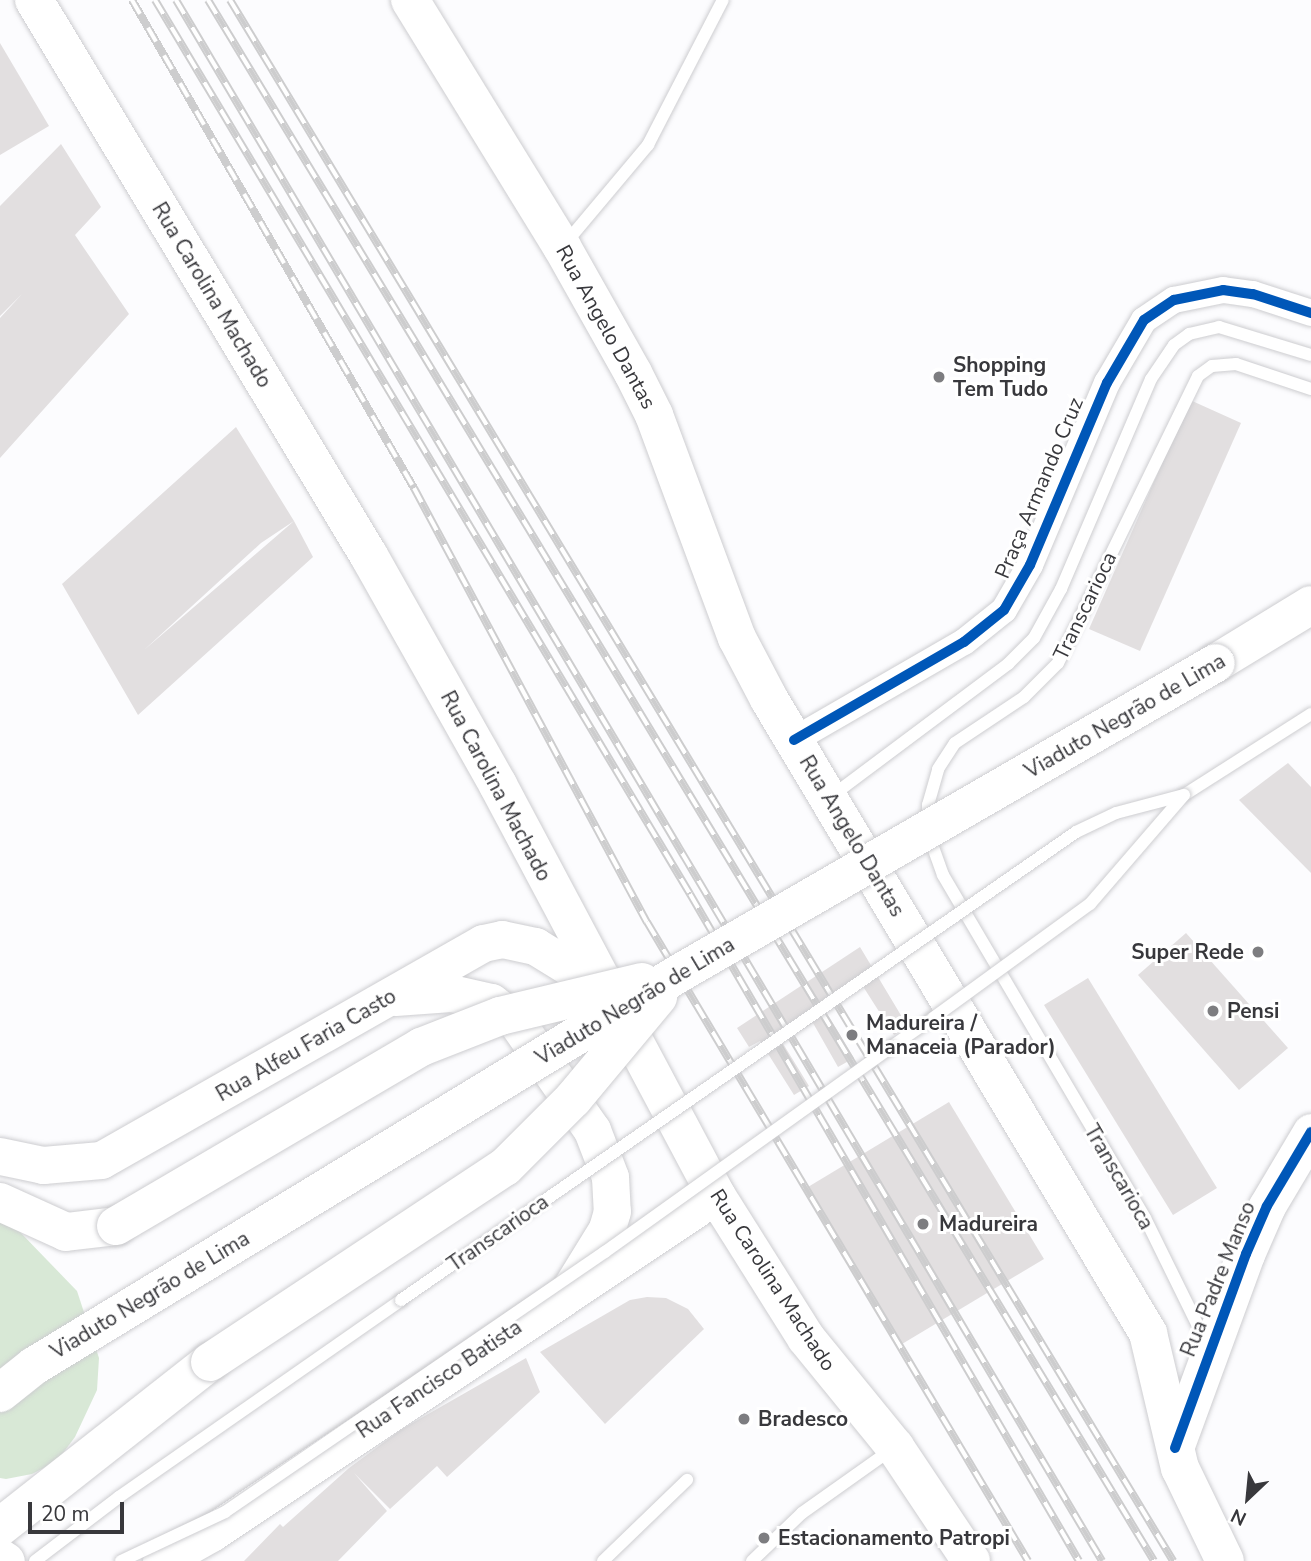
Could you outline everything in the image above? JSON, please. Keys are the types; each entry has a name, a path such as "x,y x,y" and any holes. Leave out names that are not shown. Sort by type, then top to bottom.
{"main road":[{"name":"Rua Carolina Machado","path":"34,0 369,556 509,804 602,987 716,1195 806,1338 895,1447 971,1561"},
{"name":"Rua Angelo Dantas","path":"410,0 562,247 654,415 737,638 794,740 831,796 1148,1333 1175,1448 1192,1502 1225,1561"},
{"name":"Viaduto Negrão de Lima","path":"0,1393 34,1366 678,974 1301,616"},
{"name":"Rua Alfeu Faria Casto","path":"0,1156 43,1165 100,1160 389,998 457,955 502,939 535,946 602,987"},
{"path":"0,1202 66,1232 116,1226 421,1047 500,1016 678,974"},
{"path":"0,1527 210,1362 505,1167 573,1099 678,974"},
{"path":"389,998 451,993 491,1002 514,1020 592,1130 610,1177 612,1211 607,1228 568,1293"},
{"name":"Rua Padre Manso","path":"1175,1448 1210,1350 1267,1206 1311,1132"},
{"name":"Rua Fancisco Batista","path":"161,1561 211,1533 716,1195"},
{"path":"0,1557 6,1561"}],"street":[{"name":"Praça Armando Cruz","path":"794,740 964,642 1004,611 1030,565 1107,383 1144,320 1174,300 1223,290 1252,294 1311,313"}],"lane":[{"path":"562,247 648,145 723,0"},
{"path":"831,796 1008,664 1034,638 1061,589 1156,368 1174,345 1189,334 1219,327 1311,355"},
{"name":"Transcarioca","path":"1210,1350 1145,1218 943,875 928,833 928,804 938,769 955,743 1040,686 1058,663 1198,376 1212,366 1236,364 1311,389"},
{"name":"Transcarioca","path":"121,1561 225,1512 1051,937 1090,904 1184,795 1311,714"},
{"name":"Transcarioca","path":"35,1561 130,1489 1076,832 1116,813 1184,795"},
{"path":"752,1561 802,1513 895,1447"},
{"path":"603,1561 687,1480"}],"green space":[{"path":"0,1219 19,1231 77,1291 99,1358 97,1390 75,1437 57,1461 32,1474 6,1479 0,1478"}],"building":[{"path":"0,43 49,126 0,155"},
{"path":"61,144 101,207 75,235 129,314 0,458 0,318 22,294 0,316 0,206"},
{"path":"1190,400 1241,423 1140,651 1089,629"},
{"path":"236,427 294,521 313,557 138,715 62,584","holes":["294,521 144,650 261,543"]},
{"path":"1288,763 1311,787 1311,873 1239,800"},
{"name":"Pensi","path":"1186,933 1288,1048 1239,1090 1138,975"},
{"path":"860,947 908,1027 894,1035 857,977 820,1002 854,1058 838,1067 813,1023 782,1042 809,1086 794,1095 760,1041 749,1047 737,1028"},
{"path":"1088,978 1217,1188 1173,1215 1044,1005"},
{"name":"Madureira","path":"949,1102 1044,1259 897,1347 803,1190"},
{"path":"666,1298 688,1309 704,1329 605,1424 540,1352 630,1300"},
{"path":"526,1358 540,1392 447,1477 437,1466 390,1509 354,1473 387,1511 338,1561 244,1561 280,1524 283,1527 349,1468 402,1429"}],"railway":[{"path":"132,0 414,488 647,922 1028,1561"},
{"path":"155,0 690,894 1079,1561"},
{"path":"176,0 1102,1561"},
{"path":"208,0 1154,1561"},
{"path":"230,0 1173,1561"}],"cycle path":[{"path":"794,740 964,642 1004,610 1030,565 1107,383 1144,320 1174,300 1223,290 1253,294 1311,313"},
{"path":"1175,1448 1246,1254 1267,1206 1311,1132"}],"place":[{"name":"Shopping Tem Tudo","path":"939,377"},
{"name":"Super Rede","path":"1258,952"},
{"name":"Pensi","path":"1213,1011"},
{"name":"Madureira / Manaceia (Parador)","path":"852,1035"},
{"name":"Madureira","path":"923,1224"},
{"name":"Bradesco","path":"744,1419"},
{"name":"Estacionamento Patropi","path":"764,1538"}]}
